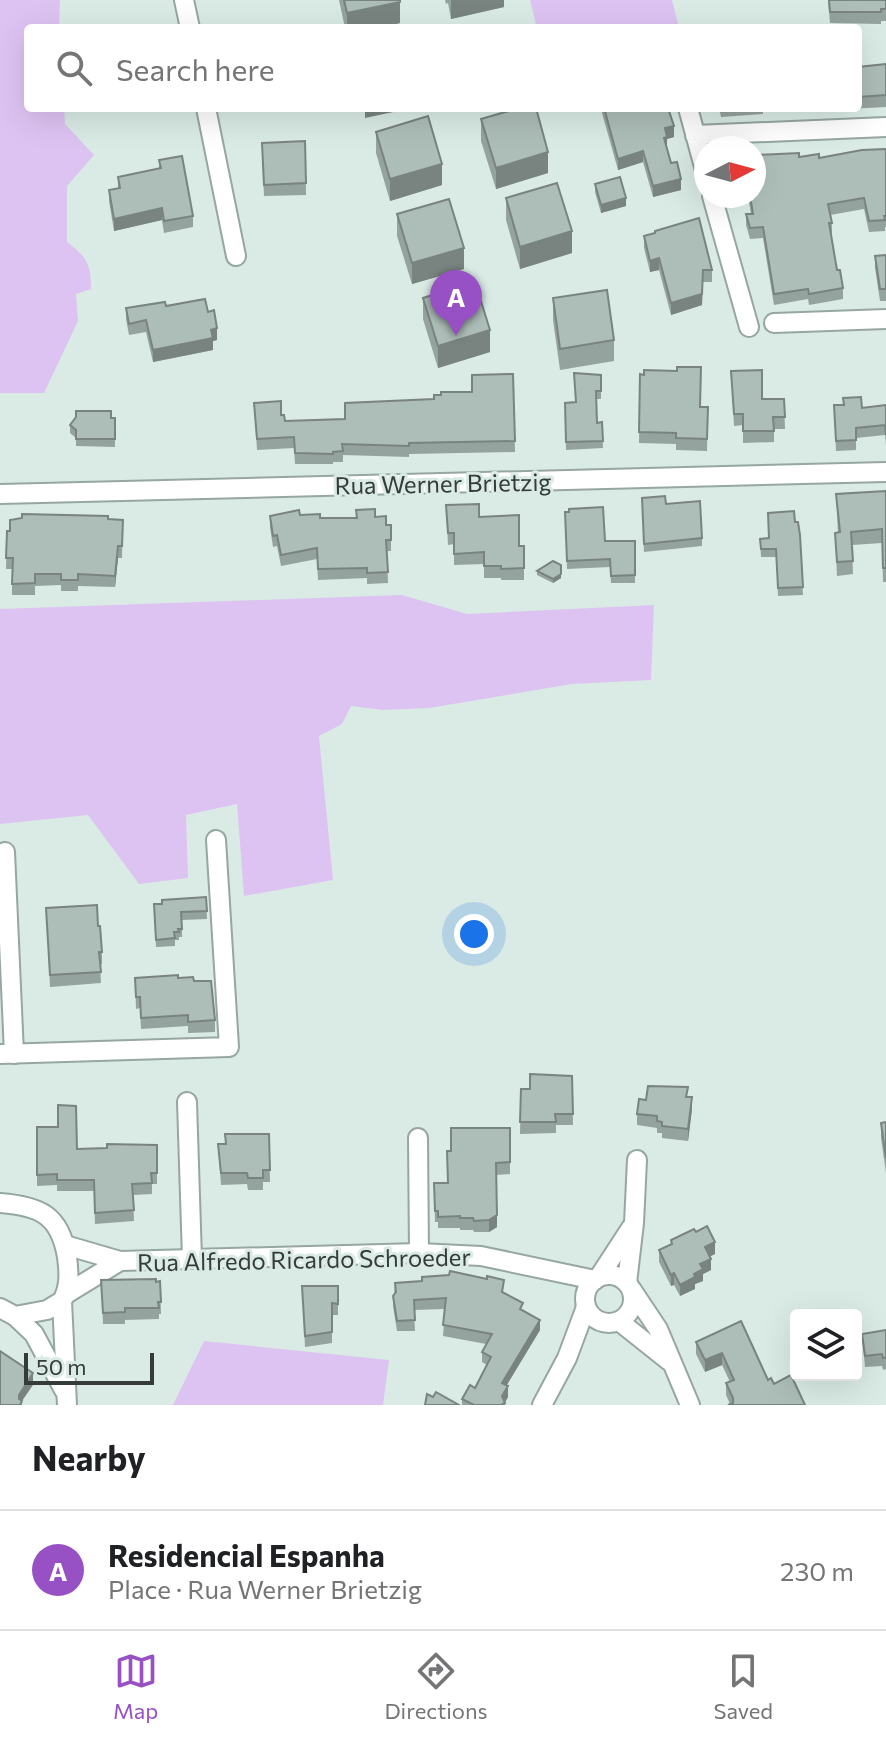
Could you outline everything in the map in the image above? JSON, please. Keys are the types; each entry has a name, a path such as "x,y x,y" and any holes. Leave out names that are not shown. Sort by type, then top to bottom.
{"street":[{"path":"184,0 189,24"},
{"path":"207,112 236,256"},
{"path":"689,112 695,135 886,127"},
{"path":"715,208 749,327"},
{"path":"774,323 886,319"},
{"name":"Rua Werner Brietzig","path":"0,494 886,472"},
{"path":"5,852 7,1054 229,1047 216,840"},
{"path":"187,1102 192,1259"},
{"path":"418,1138 419,1253"},
{"path":"567,1358 612,1322 631,1312 634,1297 629,1286 637,1160"},
{"path":"0,1203 26,1205 50,1217 62,1233 69,1279 64,1297 67,1400"},
{"path":"542,1405 567,1358 589,1286 597,1279 634,1223"},
{"name":"Rua Alfredo Ricardo Schroeder","path":"65,1245 120,1261 419,1253 481,1256 597,1279"},
{"name":"Rua Alfredo Ricardo Schroeder","path":"8,1312 47,1310 120,1261"},
{"name":"Rua Alfredo Ricardo Schroeder","path":"535,1268 585,1303"},
{"path":"597,1279 614,1275 629,1286 658,1329 690,1405"},
{"path":"585,1303 590,1314 612,1322 671,1363"},
{"path":"8,1312 34,1334 67,1400"}],"shaded area":[{"path":"0,0 60,0 59,24 24,24 24,112 64,112 65,124 94,155 67,186 67,242 86,262 91,289 76,294 78,321 44,393 0,393"},
{"path":"530,0 672,0 678,24 536,24"},
{"path":"402,595 467,614 654,605 651,680 572,684 429,708 383,710 351,706 342,724 319,736 333,880 244,896 237,804 186,815 188,878 139,884 88,815 0,824 0,609"},
{"path":"204,1341 389,1360 383,1405 173,1405"}],"building":[{"path":"344,0 400,0 400,2 347,13"},
{"path":"829,0 886,0 886,9 881,9 881,12 830,12"},
{"path":"886,64 886,95 862,97 862,67"},
{"path":"505,112 537,112 548,152 496,168 481,119"},
{"path":"605,112 669,112 674,126 665,128 667,137 664,138 671,163 677,162 681,179 653,186 643,151 618,159"},
{"path":"428,116 442,164 390,179 376,132"},
{"path":"305,141 306,183 264,185 262,143"},
{"path":"886,149 885,220 869,221 864,198 828,204 837,270 840,270 843,288 809,294 808,289 774,294 763,227 750,228 746,214 753,214 752,208 766,208 766,154 799,153 799,157 819,154 819,158"},
{"path":"182,156 193,216 164,221 162,208 114,219 109,190 120,188 118,177 161,168 159,160"},
{"path":"620,177 626,198 601,205 595,184"},
{"path":"557,183 572,231 520,247 506,198"},
{"path":"449,199 464,248 412,263 397,214"},
{"path":"699,218 712,270 703,270 702,294 671,303 659,258 650,261 644,236"},
{"path":"886,255 886,289 880,289 875,256"},
{"path":"475,282 490,330 438,346 423,298"},
{"path":"607,290 614,340 560,349 553,298"},
{"path":"205,299 208,312 214,310 217,328 211,330 213,338 153,350 146,320 129,324 126,308 165,302 166,306"},
{"path":"677,367 701,367 700,407 708,407 707,439 676,438 676,433 639,432 640,374 644,375 644,370 677,371"},
{"path":"762,370 762,399 784,399 785,417 773,417 774,431 743,431 743,414 734,414 731,371"},
{"path":"574,373 601,375 601,391 596,391 597,423 602,422 603,441 566,442 565,403 576,402"},
{"path":"513,374 515,441 409,443 409,446 342,444 343,451 333,454 295,453 294,437 257,439 254,403 281,401 281,415 284,415 285,421 345,419 345,403 434,399 434,395 441,395 441,392 472,392 472,375"},
{"path":"861,397 862,408 886,405 886,435 885,425 856,428 856,440 836,441 834,405 844,405 843,398"},
{"path":"76,411 111,411 111,418 115,418 115,439 76,439 76,430 70,425"},
{"path":"886,491 886,568 883,568 882,529 851,532 853,561 837,562 835,533 840,532 836,494"},
{"path":"665,496 666,504 700,501 702,538 644,544 642,498"},
{"path":"479,504 479,517 519,515 519,546 524,546 524,568 484,566 484,552 454,554 454,533 448,533 446,505"},
{"path":"603,507 605,541 635,541 635,575 611,576 610,559 567,561 565,512 569,509"},
{"path":"375,509 375,517 386,516 386,525 391,525 391,540 386,540 388,572 367,573 367,568 318,569 317,548 281,555 277,535 273,536 270,516 299,510 300,515 320,514 320,518 357,518 356,510"},
{"path":"794,511 800,535 803,587 778,588 776,549 761,549 760,539 769,538 768,513"},
{"path":"22,514 108,516 108,519 123,520 122,546 118,546 115,576 78,574 78,580 61,580 61,574 35,574 35,583 12,584 13,558 6,558 7,531 10,531 10,520 22,518"},
{"path":"553,561 561,565 561,574 553,579 537,571"},
{"path":"206,897 207,911 181,912 182,929 174,932 175,938 156,940 154,904 162,904 162,900"},
{"path":"97,905 101,972 50,975 46,908"},
{"path":"178,975 178,978 193,977 194,981 211,981 215,1020 188,1022 188,1015 141,1018 135,978"},
{"path":"530,1074 572,1076 573,1114 555,1114 556,1122 520,1122 521,1089 530,1089"},
{"path":"648,1086 688,1087 686,1097 692,1097 688,1129 662,1126 657,1116 637,1114 639,1099 646,1100"},
{"path":"58,1105 76,1106 77,1149 107,1148 107,1144 157,1145 157,1173 151,1173 152,1183 132,1184 134,1210 95,1213 94,1180 57,1180 57,1174 37,1175 37,1127 58,1127"},
{"path":"886,1122 886,1158 881,1123"},
{"path":"451,1128 510,1128 510,1162 496,1163 497,1215 489,1220 438,1217 438,1211 435,1211 434,1183 448,1183 447,1151 451,1151"},
{"path":"225,1134 269,1134 270,1170 263,1170 263,1178 248,1178 247,1173 221,1173 218,1144 226,1144"},
{"path":"707,1226 715,1242 705,1247 711,1259 700,1264 703,1269 694,1274 695,1277 680,1285 674,1273 671,1275 659,1250 672,1244 671,1240"},
{"path":"450,1271 504,1280 502,1292 523,1303 520,1309 540,1320 502,1383 508,1386 502,1396 505,1403 501,1405 474,1405 462,1399 470,1385 475,1388 491,1357 482,1352 492,1334 443,1325 446,1298 414,1300 415,1320 397,1321 393,1296 395,1283 422,1281 422,1277 449,1275"},
{"path":"156,1279 156,1282 160,1281 159,1308 125,1308 125,1312 103,1313 101,1280"},
{"path":"302,1286 338,1286 338,1304 332,1303 332,1332 305,1336"},
{"path":"741,1321 768,1380 771,1378 774,1384 790,1376 790,1381 794,1381 805,1405 728,1405 733,1403 733,1398 726,1383 734,1380 722,1353 705,1360 696,1342"},
{"path":"886,1330 886,1358 882,1354 865,1356 862,1334"},
{"path":"0,1351 33,1373 19,1395 20,1405 0,1405"},
{"path":"436,1392 459,1405 425,1405 427,1394 433,1397"}],"place":[{"name":"Residencial Espanha","path":"456,336"}]}
